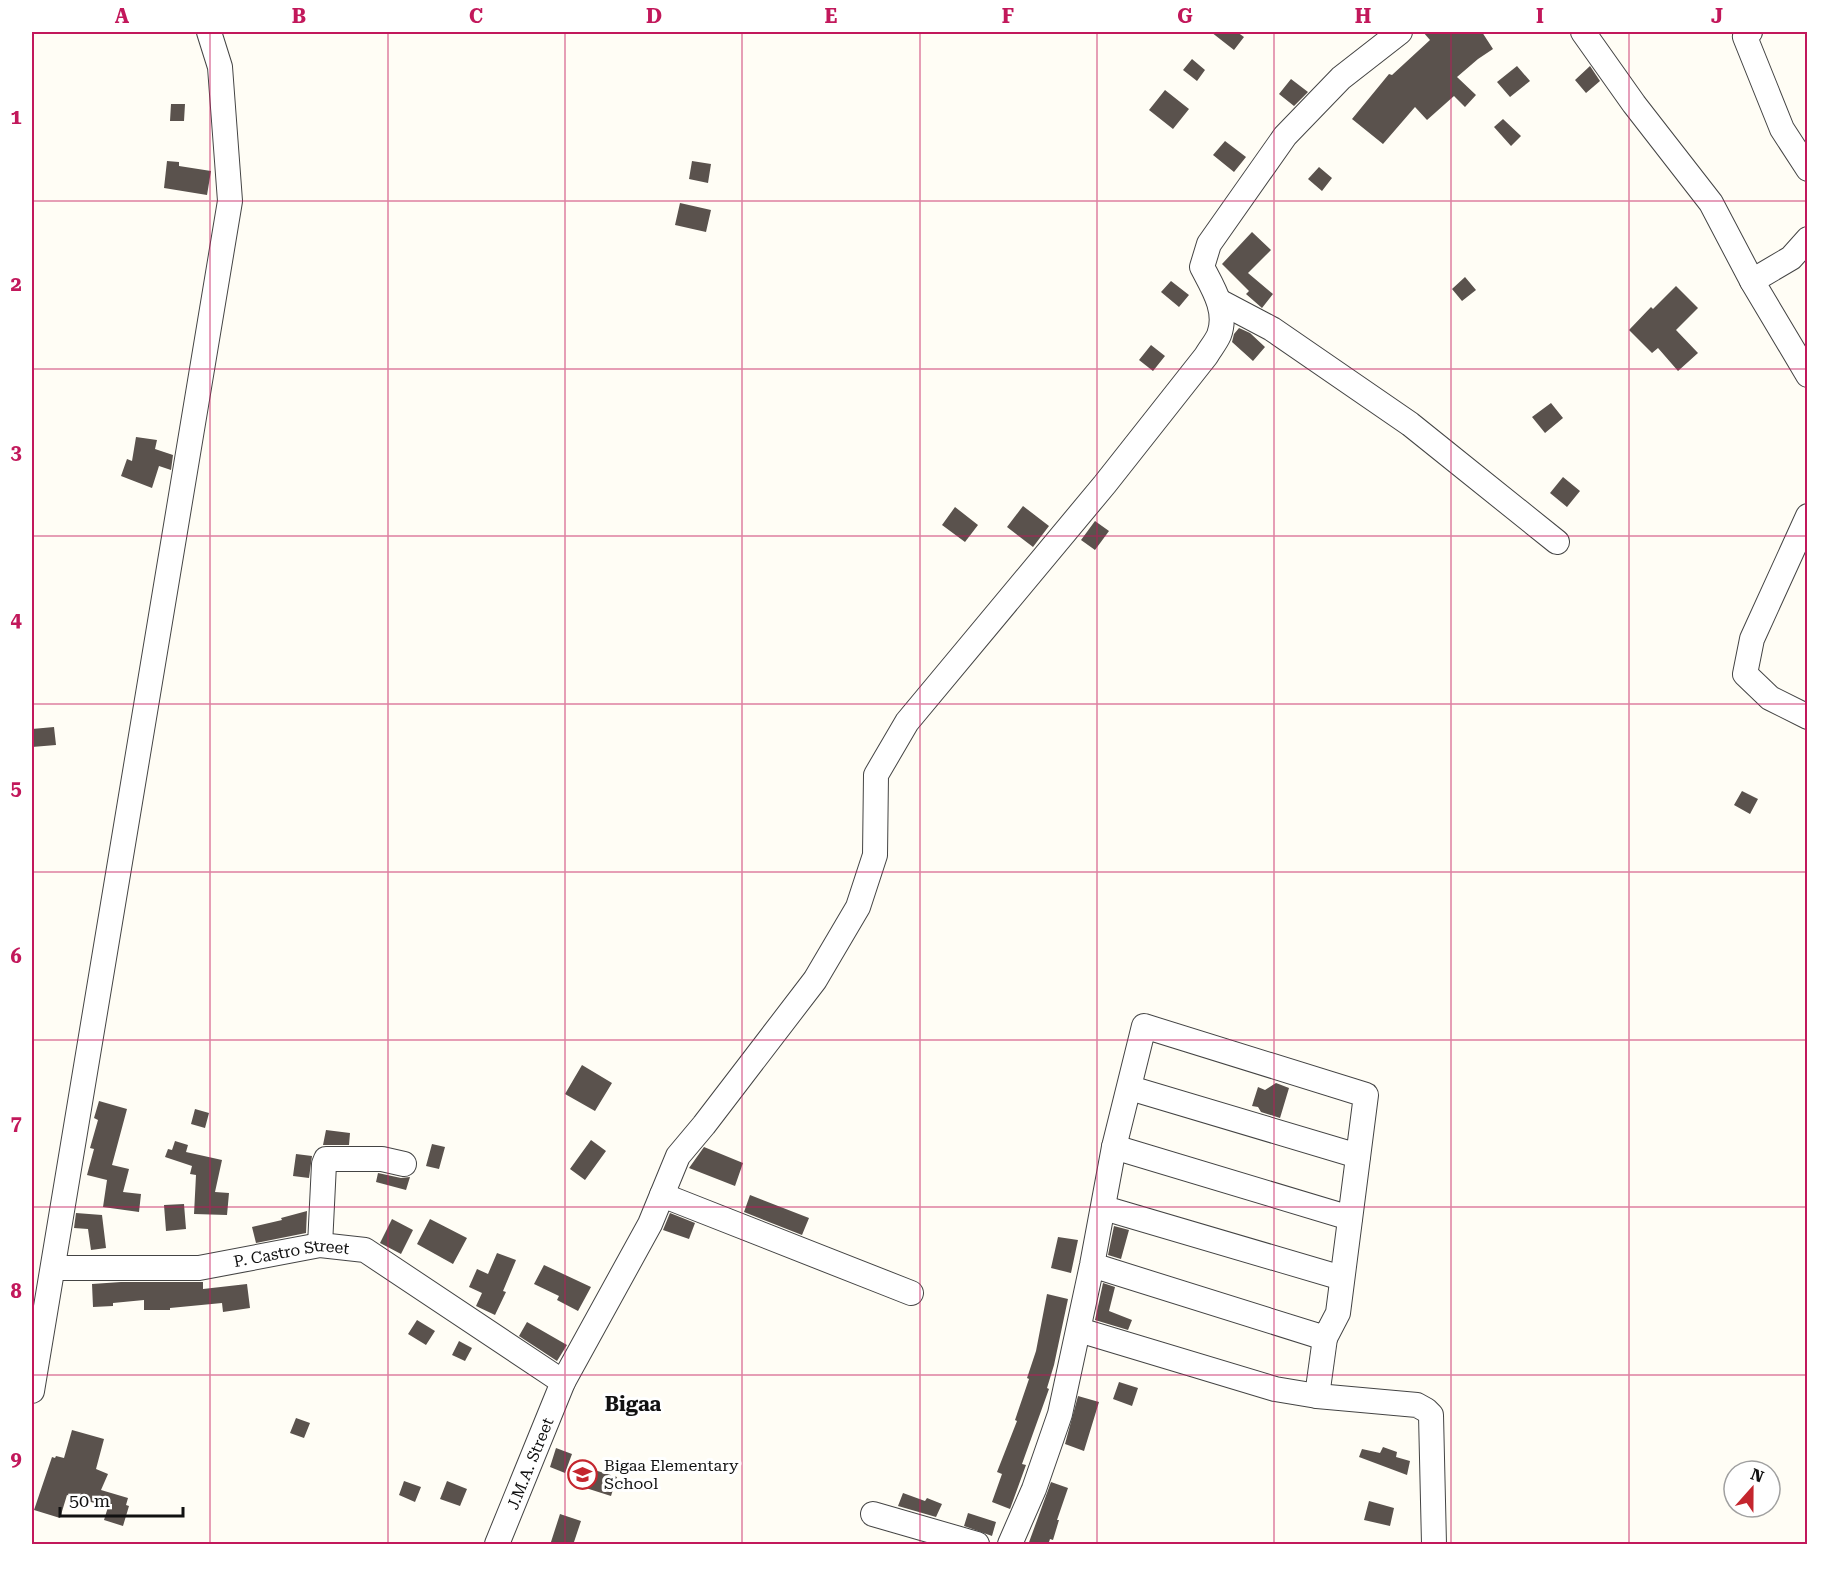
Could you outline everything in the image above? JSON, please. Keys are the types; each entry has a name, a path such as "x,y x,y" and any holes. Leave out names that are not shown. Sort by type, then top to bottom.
{"street":[{"path":"32,1391 230,201 220,67 209,32"},
{"path":"1400,32 1341,78 1285,136 1209,244 1202,267 1219,301 1272,329 1410,424 1557,542"},
{"path":"1583,32 1634,104 1711,203 1752,281 1807,370"},
{"path":"1750,32 1745,37 1782,129 1808,169"},
{"path":"1752,281 1791,258 1808,239"},
{"name":"J.M.A. Street","path":"496,1545 562,1382 650,1224 678,1156 815,980 858,908 875,855 876,775 907,722 1105,484 1206,356 1219,335 1222,321 1219,301"},
{"path":"1808,516 1752,639 1744,674 1770,698 1808,717"},
{"path":"1011,1545 1034,1489 1060,1414 1104,1208 1114,1147 1144,1026 1366,1095 1338,1313 1325,1338 1317,1396"},
{"path":"1130,1088 1359,1156"},
{"path":"1114,1147 1350,1218"},
{"path":"320,1245 326,1159 382,1159 404,1164"},
{"path":"662,1195 911,1293"},
{"path":"1104,1208 1342,1278"},
{"name":"P. Castro Street","path":"53,1268 199,1268 320,1245 365,1250 562,1382"},
{"path":"1092,1265 1325,1338"},
{"path":"1078,1330 1275,1389 1317,1396 1416,1405 1426,1410 1431,1415 1434,1545"},
{"path":"873,1514 977,1545"}],"building":[{"path":"1211,32 1237,32 1244,37 1234,50"},
{"path":"1423,32 1482,32 1493,49 1457,77 1476,95 1465,107 1454,96 1427,120 1415,107 1383,144 1352,119 1389,74 1392,75 1430,40"},
{"path":"1192,59 1205,70 1197,81 1183,70"},
{"path":"1517,66 1530,81 1510,97 1497,82"},
{"path":"1590,66 1600,81 1586,93 1575,80"},
{"path":"1291,79 1308,92 1294,106 1279,94"},
{"path":"1165,90 1189,109 1173,129 1149,110"},
{"path":"171,104 185,104 184,121 170,121"},
{"path":"1503,119 1521,136 1511,146 1494,127"},
{"path":"1225,141 1246,157 1234,172 1213,155"},
{"path":"167,161 179,162 179,166 211,171 207,195 164,188"},
{"path":"692,161 711,164 708,183 689,179"},
{"path":"1319,167 1332,178 1322,191 1308,179"},
{"path":"680,203 711,210 706,232 675,225"},
{"path":"1252,232 1271,250 1248,273 1273,294 1262,308 1246,294 1249,291 1222,264"},
{"path":"1465,277 1476,290 1462,301 1452,289"},
{"path":"1171,281 1189,295 1179,307 1161,292"},
{"path":"1676,286 1698,308 1676,330 1698,353 1678,371 1658,348 1652,353 1629,330"},
{"path":"1239,328 1250,333 1265,347 1253,361 1232,342"},
{"path":"1151,345 1165,356 1153,371 1139,360"},
{"path":"1551,403 1563,418 1545,433 1532,417"},
{"path":"136,437 157,440 155,449 173,455 171,470 159,466 152,488 121,476 127,459 132,461"},
{"path":"1563,477 1580,491 1567,507 1550,493"},
{"path":"1023,506 1049,526 1033,547 1007,527"},
{"path":"955,507 978,525 965,542 942,525"},
{"path":"1095,521 1109,531 1095,550 1081,540"},
{"path":"54,727 56,745 32,747 32,729"},
{"path":"1742,791 1758,799 1750,814 1734,805"},
{"path":"582,1065 612,1083 595,1111 565,1094"},
{"path":"1276,1083 1289,1088 1280,1118 1261,1112 1258,1107 1252,1106 1258,1087 1265,1090"},
{"path":"99,1101 127,1109 112,1165 129,1169 123,1192 141,1194 139,1212 103,1207 107,1180 87,1175 94,1149 90,1148 98,1120 94,1118"},
{"path":"195,1109 209,1113 205,1128 191,1124"},
{"path":"326,1130 350,1133 349,1145 323,1145"},
{"path":"591,1140 606,1151 585,1180 570,1169"},
{"path":"175,1141 188,1145 186,1152 222,1160 215,1192 229,1193 227,1215 194,1214 196,1175 190,1174 192,1166 165,1157 168,1149 172,1150"},
{"path":"432,1144 445,1147 439,1169 426,1166"},
{"path":"704,1147 743,1163 735,1186 689,1168"},
{"path":"296,1154 312,1156 309,1178 293,1176"},
{"path":"378,1173 401,1178 410,1177 406,1190 376,1182"},
{"path":"750,1195 809,1218 802,1235 744,1212"},
{"path":"184,1204 186,1229 166,1231 164,1205"},
{"path":"307,1211 306,1233 256,1243 252,1227"},
{"path":"76,1213 102,1215 106,1248 91,1250 88,1229 74,1228"},
{"path":"670,1213 695,1223 689,1239 663,1230"},
{"path":"392,1219 413,1230 401,1254 380,1243"},
{"path":"430,1219 467,1238 453,1264 417,1244"},
{"path":"1114,1226 1129,1230 1121,1259 1108,1255"},
{"path":"1058,1237 1078,1240 1071,1273 1051,1268"},
{"path":"497,1253 516,1260 503,1291 506,1292 495,1315 476,1306 482,1293 469,1287 477,1269 488,1274"},
{"path":"544,1265 591,1287 578,1311 557,1300 559,1296 534,1284"},
{"path":"203,1282 203,1289 247,1284 250,1308 223,1312 222,1303 170,1308 170,1310 144,1310 144,1300 93,1307 92,1284"},
{"path":"1103,1283 1115,1287 1109,1311 1132,1320 1128,1330 1095,1320"},
{"path":"1047,1294 1068,1299 1047,1388 1049,1389 1022,1464 1026,1465 1010,1509 992,1502 1002,1474 997,1472 1017,1421 1015,1420 1029,1379 1027,1378 1036,1351"},
{"path":"417,1320 435,1331 426,1345 408,1334"},
{"path":"527,1322 567,1345 557,1361 519,1336"},
{"path":"459,1341 472,1348 465,1361 452,1355"},
{"path":"1119,1382 1138,1388 1132,1406 1113,1399"},
{"path":"1078,1396 1099,1402 1084,1451 1065,1444"},
{"path":"296,1418 310,1423 304,1438 290,1433"},
{"path":"72,1430 104,1439 96,1469 108,1474 101,1490 128,1498 126,1505 129,1506 123,1526 104,1520 108,1507 67,1495 60,1518 34,1510 52,1457 64,1458"},
{"path":"1383,1447 1397,1452 1396,1457 1410,1461 1407,1475 1359,1457 1362,1449 1380,1453"},
{"path":"556,1448 572,1454 565,1473 550,1467"},
{"path":"575,1464 617,1477 611,1496 570,1483"},
{"path":"404,1481 421,1487 415,1502 399,1495"},
{"path":"447,1481 467,1489 460,1506 440,1499"},
{"path":"1051,1482 1068,1488 1053,1540 1050,1539 1048,1545 1028,1545"},
{"path":"903,1493 942,1504 936,1517 898,1506"},
{"path":"1369,1501 1394,1508 1390,1526 1364,1520"},
{"path":"968,1513 996,1522 992,1536 964,1526"},
{"path":"560,1514 581,1521 573,1545 550,1545"}],"place":[{"name":"Bigaa Elementary School","path":"583,1474"}],"district":[{"name":"Bigaa","path":"633,1404"}]}
